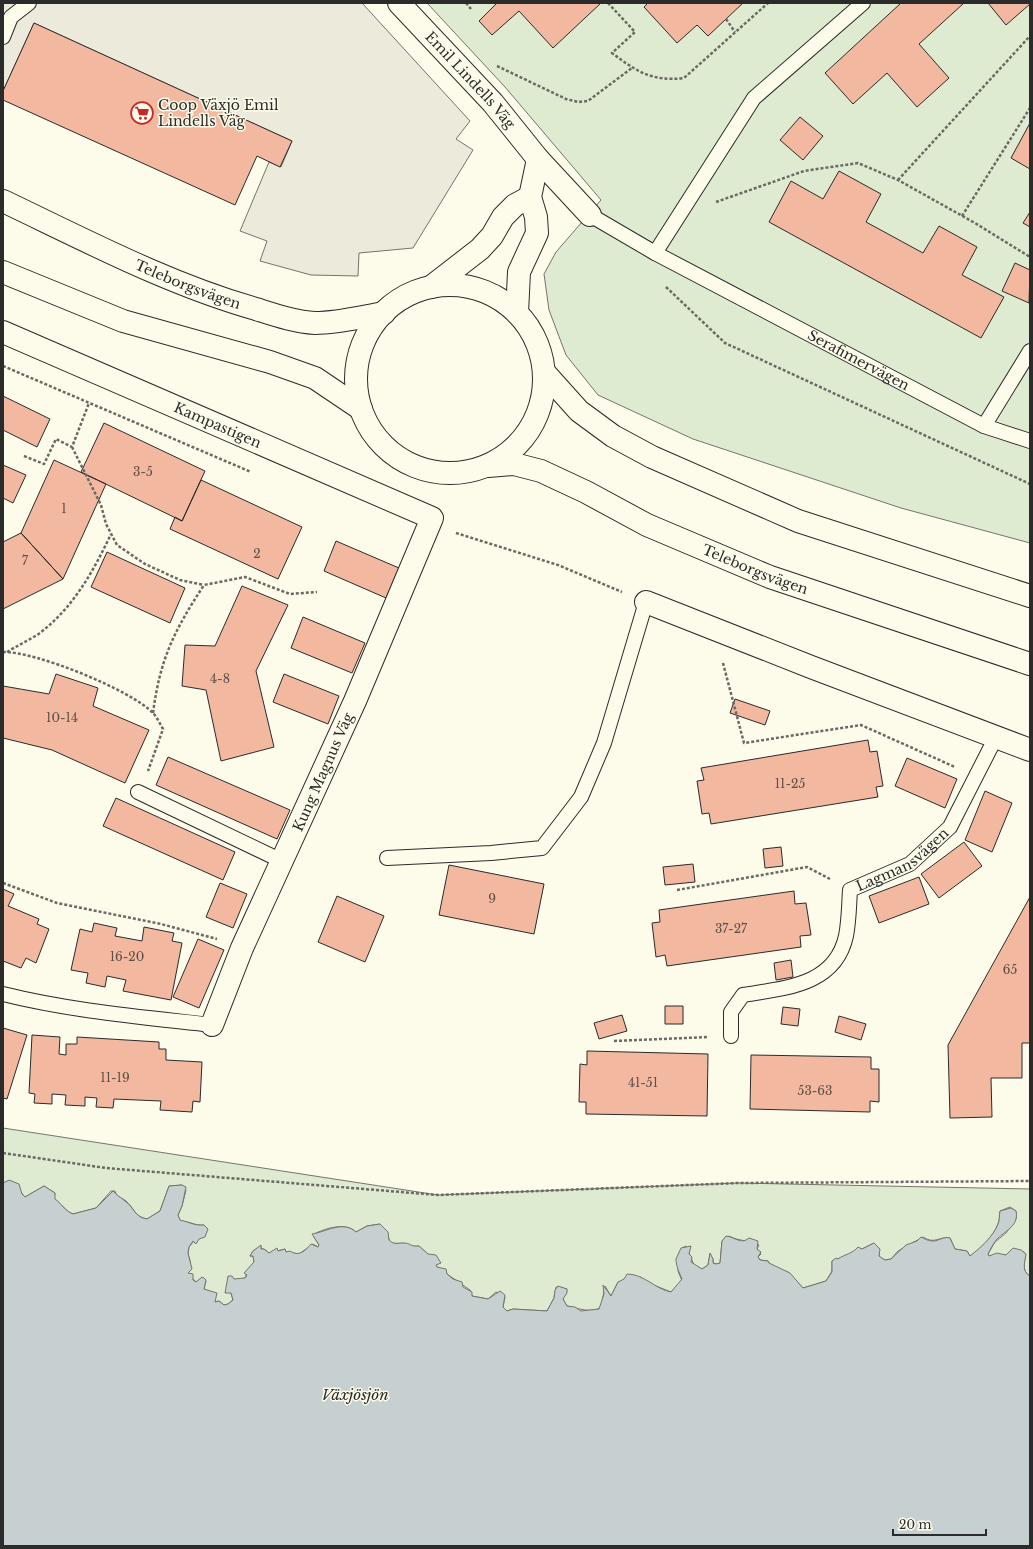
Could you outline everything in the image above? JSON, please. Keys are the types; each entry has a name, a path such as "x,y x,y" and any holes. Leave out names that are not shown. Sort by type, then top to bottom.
{"main road":[{"name":"Emil Lindells Väg","path":"399,3 494,103 538,159 590,215"},
{"path":"517,313 519,272 537,233 536,217 530,197 538,159"},
{"path":"431,287 480,249 492,236 503,217 515,205 530,197"},
{"name":"Teleborgsvägen","path":"3,201 110,252 206,293 246,307 314,323 344,320 384,313"},
{"path":"3,272 123,321 270,362 315,378 361,409"},
{"path":"454,285 477,289 499,299 517,313 531,331 540,351 544,372 543,396 541,403 536,418 524,438 507,454 486,466 465,472 443,473 422,469 408,463 384,447 370,429 361,409 356,384 359,358 368,334 384,313 397,301 413,292 431,287 454,285"},
{"name":"Kampastigen","path":"3,332 432,518"},
{"path":"544,372 579,411 613,436 652,457 798,521 1030,596"},
{"name":"Teleborgsvägen","path":"486,466 514,464 541,471 586,492 647,525 770,577 1030,664"},
{"name":"Kung Magnus Väg","path":"212,1025 242,948 355,701 432,518"},
{"path":"646,602 1030,750"}],"lane":[{"path":"3,36 11,18 29,3"},
{"path":"655,253 754,98 863,3"},
{"name":"Serafimervägen","path":"590,215 655,253 984,426 1030,441"},
{"path":"984,426 1030,351"},
{"path":"387,858 491,853 542,848 581,797 601,750 646,602"},
{"name":"Lagmansvägen","path":"731,1036 731,1012 743,995 794,986 816,978 836,960 846,936 850,890 910,864 950,827 996,737"},
{"path":"138,792 282,861"},
{"path":"3,994 29,1000 102,1012 212,1025"}],"path":[{"path":"466,3 471,9"},
{"path":"608,3 634,32 612,53 632,68 667,80 684,78 768,3"},
{"path":"726,19 735,32"},
{"path":"898,180 1030,36"},
{"path":"496,65 566,99 578,102 588,101 632,68"},
{"path":"962,216 1030,108"},
{"path":"680,215 804,171 858,163 898,180 1030,256"},
{"path":"663,284 725,343 1030,484"},
{"path":"72,447 89,403"},
{"path":"24,456 44,464 56,439 72,447 101,505 106,524 117,544 145,564 180,580 204,585 245,577 290,594 317,592"},
{"path":"7,652 38,634 79,592 97,563 112,534"},
{"path":"153,713 156,687 164,656 175,631 204,585"},
{"path":"715,629 744,743 861,725 976,777"},
{"path":"3,652 36,657 67,668 129,697 153,713 163,729 144,783 138,792"},
{"path":"677,890 807,867 850,890"},
{"path":"3,883 57,903 161,924 226,942 242,948"},
{"path":"614,1041 731,1036"},
{"path":"3,1153 106,1168 438,1195 738,1183 1030,1182"}],"green space":[{"path":"427,3 1030,3 1030,543 901,508 693,439 598,395 566,355 549,310 544,274 556,252 601,200 505,87"},
{"path":"3,1128 438,1195 738,1183 1030,1189 1030,1276 1024,1268 1024,1252 1012,1250 1006,1255 989,1256 988,1254 995,1242 1006,1233 1016,1219 1016,1211 1010,1207 1000,1211 999,1222 990,1238 982,1247 970,1256 967,1251 955,1249 950,1238 931,1240 923,1237 898,1251 891,1259 885,1260 879,1257 879,1248 874,1243 862,1249 856,1249 849,1254 832,1261 832,1271 826,1281 803,1288 788,1272 776,1268 768,1261 760,1260 758,1257 761,1254 757,1249 759,1245 729,1236 722,1241 720,1263 713,1263 713,1259 710,1254 708,1265 702,1269 694,1265 686,1246 682,1248 678,1271 682,1281 671,1292 646,1282 641,1277 618,1282 611,1296 605,1286 601,1307 597,1309 584,1310 567,1306 563,1299 567,1289 556,1287 554,1298 547,1311 513,1309 507,1311 503,1307 505,1297 496,1292 488,1299 472,1296 470,1290 437,1267 432,1259 419,1246 390,1242 386,1230 380,1224 367,1226 356,1232 347,1227 336,1227 324,1230 314,1234 314,1237 319,1245 318,1247 313,1244 299,1254 286,1252 285,1249 269,1253 264,1249 261,1249 261,1246 253,1251 250,1256 253,1256 254,1262 246,1274 246,1277 229,1292 231,1293 233,1300 224,1305 219,1301 215,1302 210,1292 204,1289 206,1281 202,1278 196,1282 188,1273 190,1269 190,1259 188,1255 189,1247 194,1241 195,1242 204,1225 180,1221 178,1215 186,1190 182,1185 169,1186 160,1211 147,1219 137,1214 126,1201 117,1195 115,1191 111,1191 96,1208 73,1214 54,1199 55,1193 44,1186 25,1197 11,1181 3,1183"}],"shaded area":[{"path":"3,3 362,3 470,121 456,139 473,150 413,248 359,253 358,276 311,275 260,261 267,241 240,231 269,162 281,167 292,141 34,23 3,91"}],"water":[{"name":"Växjösjön","path":"9,1180 19,1184 22,1194 25,1197 44,1186 55,1193 55,1199 73,1214 96,1208 113,1191 128,1203 139,1216 147,1219 160,1211 169,1186 182,1185 186,1187 182,1206 178,1215 180,1220 204,1225 208,1229 205,1237 199,1239 196,1244 193,1241 189,1247 188,1253 192,1269 188,1273 193,1274 193,1280 196,1282 202,1277 204,1278 206,1280 204,1289 217,1293 215,1302 219,1301 224,1305 233,1300 231,1293 225,1293 228,1276 232,1276 234,1279 245,1278 247,1275 244,1273 254,1262 253,1256 250,1256 253,1251 261,1245 261,1249 264,1249 269,1253 277,1248 278,1251 285,1249 286,1252 290,1251 293,1253 299,1253 304,1251 311,1244 318,1247 319,1245 312,1234 340,1227 346,1227 356,1232 367,1226 380,1224 388,1232 389,1240 392,1243 406,1243 419,1246 428,1254 436,1255 441,1263 436,1265 437,1267 446,1269 447,1274 453,1279 462,1282 463,1287 472,1292 472,1296 488,1299 500,1291 505,1295 503,1307 507,1311 513,1309 547,1311 558,1286 567,1289 567,1293 563,1299 567,1306 575,1307 581,1311 599,1309 604,1294 603,1285 611,1296 618,1282 624,1279 627,1274 639,1276 660,1288 671,1292 682,1279 677,1267 676,1259 681,1248 691,1246 689,1254 692,1257 691,1262 702,1269 708,1265 710,1253 713,1263 720,1263 722,1241 726,1236 741,1241 749,1238 758,1241 757,1249 761,1252 758,1257 760,1260 768,1261 769,1263 790,1273 803,1288 826,1281 832,1272 832,1261 836,1258 838,1259 858,1247 862,1249 874,1243 880,1249 879,1256 885,1260 891,1259 906,1245 917,1241 921,1237 933,1241 950,1238 955,1249 967,1251 970,1256 990,1238 996,1229 999,1222 1000,1211 1011,1208 1016,1211 1016,1220 1014,1224 997,1240 988,1254 989,1256 997,1253 1006,1255 1013,1248 1021,1250 1026,1254 1024,1263 1025,1272 1030,1276 1030,1546 3,1546 3,1183"}],"building":[{"path":"497,3 601,3 553,48 519,11 492,35 479,21"},
{"path":"648,3 743,3 708,36 697,25 677,43 644,7"},
{"path":"901,3 964,3 919,44 949,78 917,107 887,73 853,104 825,73"},
{"path":"988,3 1030,3 1030,4 1006,25"},
{"path":"34,23 292,141 280,167 257,156 235,205 3,100 3,91"},
{"path":"800,117 823,136 803,160 780,140"},
{"path":"1030,123 1030,169 1011,158"},
{"path":"839,171 881,194 866,222 923,253 939,226 977,247 962,275 1004,297 981,338 769,222 791,181 823,199"},
{"path":"1030,212 1030,227 1023,223"},
{"path":"1015,263 1030,270 1029,303 1002,291"},
{"path":"3,396 50,419 37,447 3,430"},
{"path":"104,423 205,471 182,521 81,472"},
{"path":"54,460 106,484 63,579 21,533"},
{"path":"3,465 26,475 13,503 3,498"},
{"path":"201,480 302,527 278,579 170,529 175,517 182,521"},
{"path":"21,533 63,579 3,609 3,542"},
{"path":"336,541 399,568 386,598 324,571"},
{"path":"107,552 185,588 170,623 91,587"},
{"path":"242,586 288,605 256,671 274,747 221,761 206,690 182,686 185,645 215,646"},
{"path":"303,617 365,643 352,673 291,648"},
{"path":"56,674 98,688 93,706 149,730 125,783 52,750 3,738 3,686 49,694"},
{"path":"284,674 339,696 328,724 273,702"},
{"path":"735,699 770,711 765,725 730,713"},
{"path":"868,740 870,752 877,751 883,786 876,787 878,797 711,824 709,813 702,814 697,781 704,780 701,768"},
{"path":"168,757 290,810 277,839 156,785"},
{"path":"907,758 957,779 945,808 895,786"},
{"path":"985,791 1012,803 992,852 965,840"},
{"path":"116,798 235,852 223,880 103,826"},
{"path":"964,842 982,866 939,898 921,874"},
{"path":"781,847 783,866 765,868 763,849"},
{"path":"693,864 695,882 665,885 663,867"},
{"path":"449,865 544,884 534,934 439,915"},
{"path":"919,877 929,904 879,923 869,896"},
{"path":"220,883 247,894 233,928 206,917"},
{"path":"3,889 14,894 8,906 39,919 37,924 49,929 36,963 26,958 21,968 3,961"},
{"path":"794,891 795,904 806,903 811,935 800,936 801,947 667,966 665,955 656,957 652,923 660,922 659,910"},
{"path":"337,896 384,916 365,962 318,942"},
{"path":"1030,897 1030,1043 1022,1043 1022,1078 991,1078 992,1117 950,1118 948,1045"},
{"path":"94,923 117,928 115,936 142,941 144,927 174,933 172,941 182,943 171,1000 123,991 126,980 107,976 105,987 86,983 88,973 71,970 80,929 92,932"},
{"path":"198,939 224,950 199,1008 173,997"},
{"path":"791,960 793,977 776,980 774,963"},
{"path":"665,1006 683,1006 683,1024 665,1024"},
{"path":"783,1007 800,1009 798,1026 781,1024"},
{"path":"622,1015 627,1031 599,1039 594,1023"},
{"path":"839,1016 866,1024 861,1040 835,1032"},
{"path":"3,1028 27,1035 7,1099 3,1098"},
{"path":"32,1035 60,1037 59,1054 66,1055 66,1044 77,1044 77,1037 159,1042 159,1049 166,1049 166,1060 202,1062 200,1102 193,1101 192,1112 160,1110 161,1101 114,1099 113,1108 96,1107 97,1098 85,1097 85,1106 65,1105 66,1095 52,1094 52,1104 34,1103 35,1094 29,1093"},
{"path":"587,1051 708,1054 707,1116 586,1114 586,1102 579,1102 580,1064 587,1065"},
{"path":"751,1055 871,1057 871,1069 879,1069 879,1102 870,1101 870,1112 750,1109"}],"place":[{"name":"Coop Växjö Emil Lindells Väg","path":"142,113"}]}
